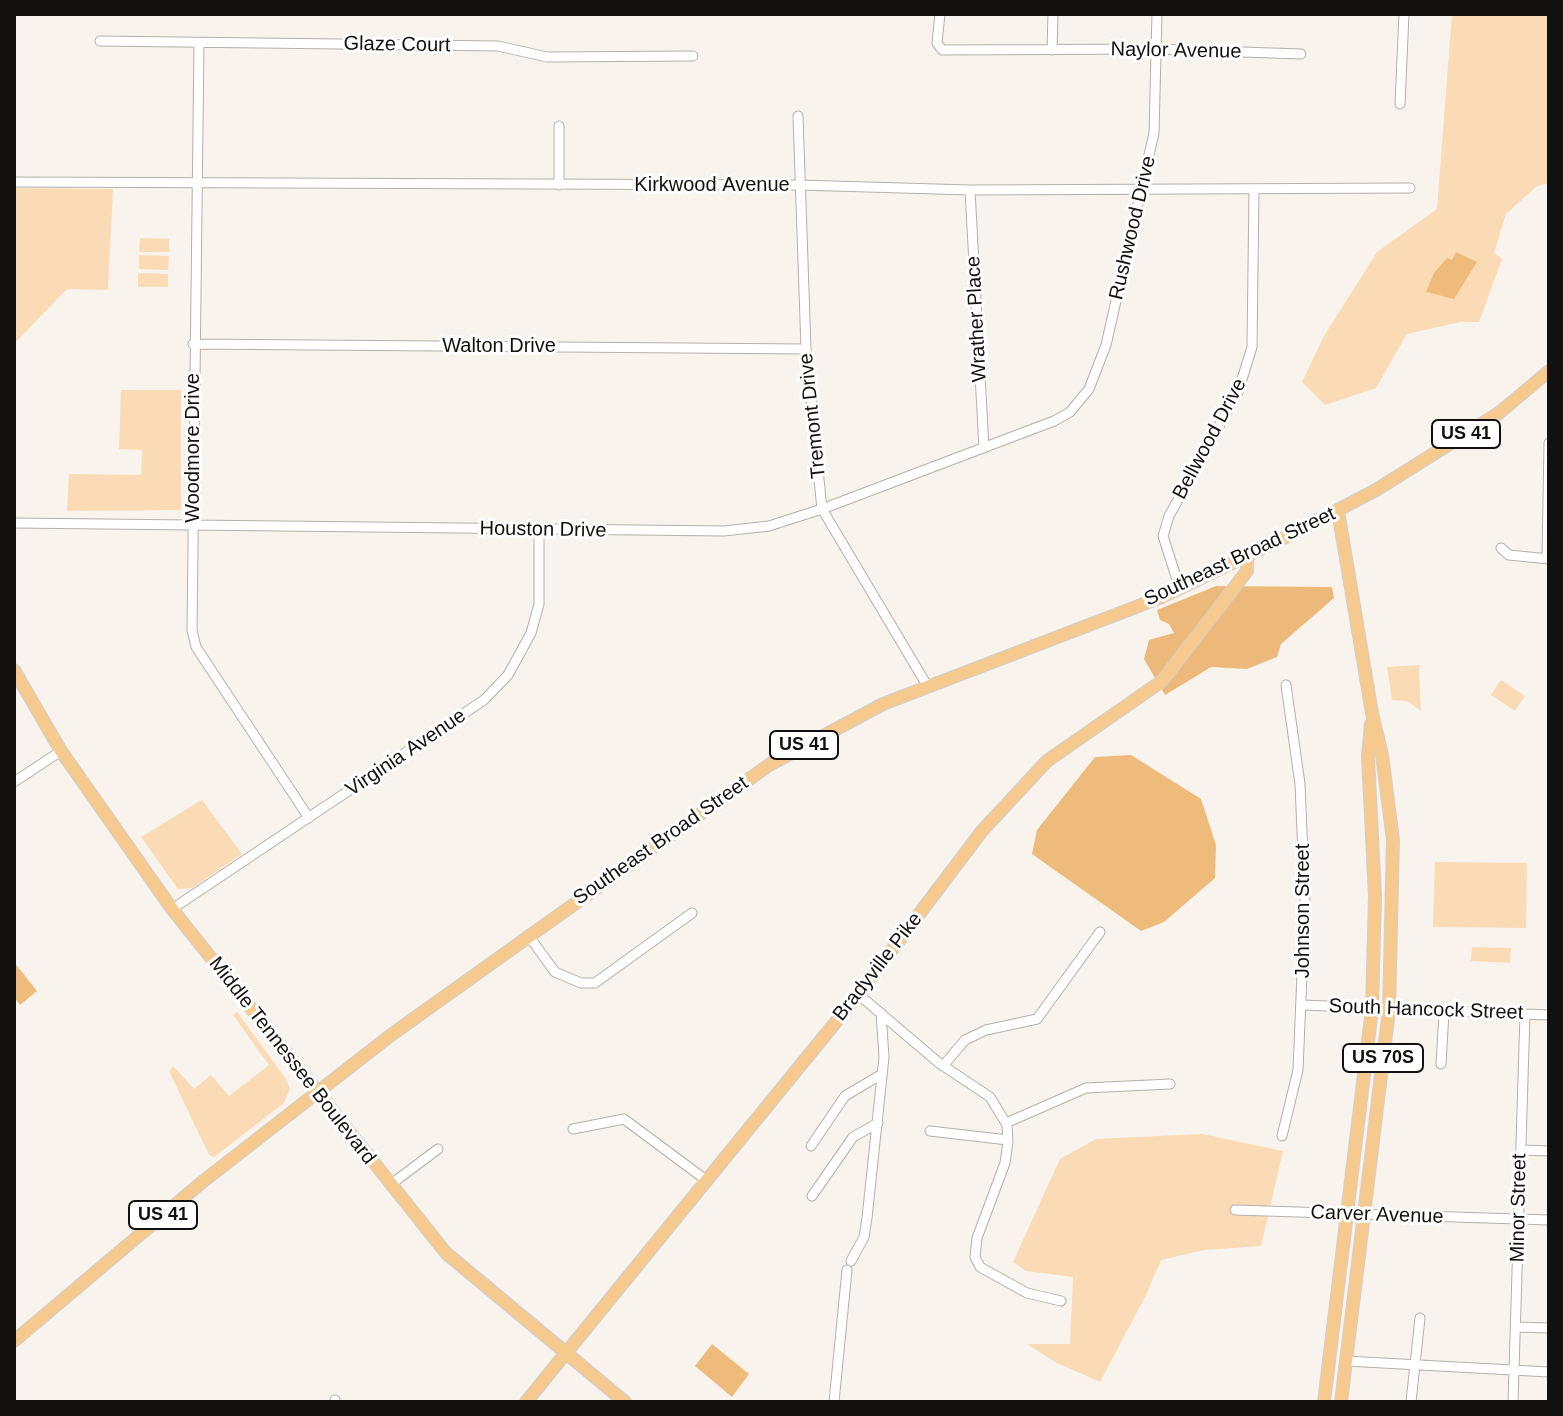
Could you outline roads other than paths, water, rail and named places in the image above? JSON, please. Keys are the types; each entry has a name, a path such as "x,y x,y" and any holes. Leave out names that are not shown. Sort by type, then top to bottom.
{"main road":[{"name":"Southeast Broad Street","path":"14,1341 201,1183 316,1093 528,935 769,765 829,730 928,687 1180,589 1247,557 1338,511 1499,413 1549,371"},
{"name":"US 70S","path":"1338,511 1382,755 1393,840 1389,1010 1341,1402"},
{"name":"Bradyville Pike","path":"526,1402 858,994 982,831 1047,761 1162,681 1247,571 1247,557"},
{"name":"Middle Tennessee Boulevard","path":"14,671 61,751 172,909 446,1253 625,1402"},
{"name":"US 70S","path":"1324,1402 1372,1009 1375,896 1368,757 1372,713"}],"street":[{"name":"Naylor Avenue","path":"940,14 937,43 942,50 1155,49 1301,54"},
{"path":"1052,50 1053,14"},
{"name":"Rushwood Drive","path":"1054,421 1070,412 1089,389 1098,369 1143,190 1154,133 1157,14"},
{"path":"1400,104 1404,14"},
{"name":"Glaze Court","path":"100,41 498,46 547,57 693,56"},
{"name":"Woodmore Drive","path":"199,43 193,344 192,630 196,647 309,818"},
{"name":"Tremont Drive","path":"798,116 806,349 822,509 928,687"},
{"path":"559,126 559,185"},
{"name":"Kirkwood Avenue","path":"14,182 799,185 970,190 1410,188"},
{"name":"Wrather Place","path":"970,190 984,448"},
{"name":"Bellwood Drive","path":"1180,589 1163,536 1169,516 1238,392 1252,347 1254,190"},
{"name":"Walton Drive","path":"193,344 806,349"},
{"name":"Houston Drive","path":"14,523 724,531 769,526 822,509 1054,421"},
{"path":"1501,548 1509,555 1548,559 1549,443"},
{"name":"Virginia Avenue","path":"172,909 484,700 508,675 531,633 539,604 539,530"},
{"name":"Johnson Street","path":"1282,1136 1298,1070 1305,902 1300,784 1286,685"},
{"path":"14,782 61,751"},
{"path":"528,935 555,972 581,983 595,983 692,913"},
{"path":"943,1066 965,1040 986,1030 1037,1019 1100,932"},
{"path":"858,994 943,1066 990,1097 1006,1123 1008,1140 1005,1163 977,1238 975,1257 980,1267 1027,1293 1061,1301"},
{"name":"South Hancock Street","path":"1302,1005 1549,1015"},
{"path":"1441,1064 1444,1012"},
{"path":"834,1402 849,1266 864,1237 867,1218 882,1074 881,1013"},
{"name":"Minor Street","path":"1513,1402 1525,1014"},
{"path":"811,1146 845,1096 882,1074"},
{"path":"1006,1123 1086,1088 1170,1084"},
{"path":"573,1129 624,1119 652,1136 706,1180"},
{"path":"812,1196 853,1137 878,1123"},
{"path":"930,1131 1008,1140"},
{"path":"390,1185 438,1149"},
{"path":"1521,1150 1549,1151"},
{"name":"Carver Avenue","path":"1235,1210 1549,1220"},
{"path":"1411,1402 1420,1318"},
{"path":"1517,1327 1549,1328"},
{"path":"1346,1361 1417,1368 1549,1372"}]}
